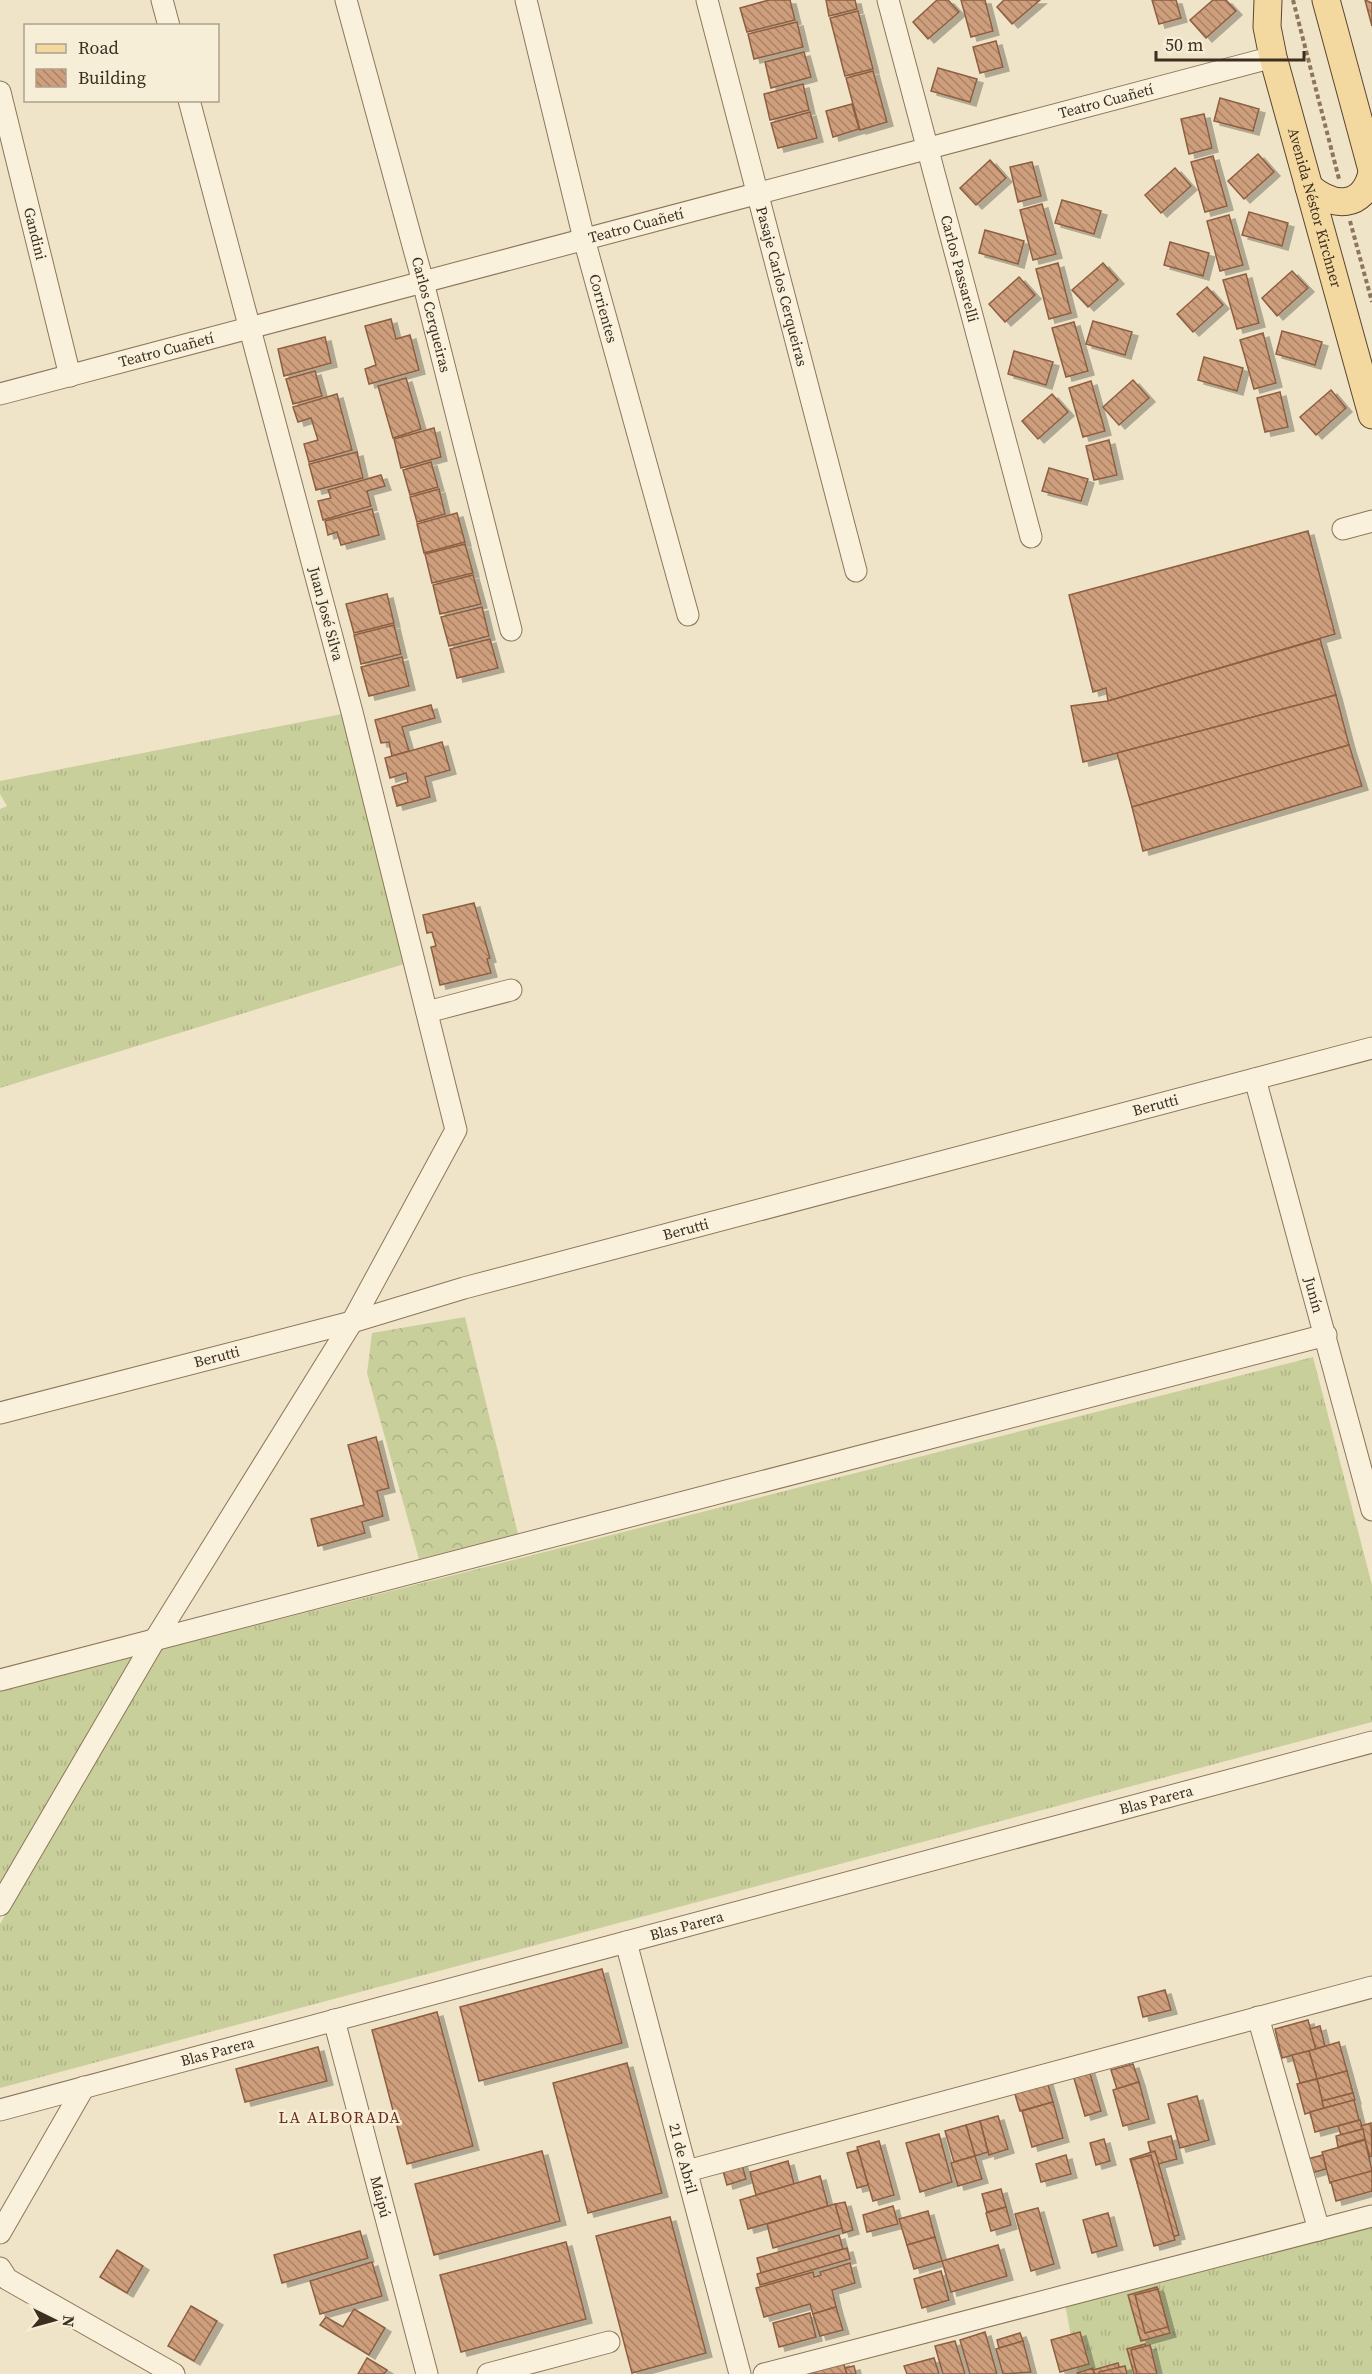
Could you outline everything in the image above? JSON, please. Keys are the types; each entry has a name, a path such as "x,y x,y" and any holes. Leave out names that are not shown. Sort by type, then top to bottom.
{"main road":[{"name":"Avenida Néstor Kirchner","path":"1276,1 1267,27 1273,57 1372,415"},
{"path":"1309,188 1320,197 1334,202 1345,202 1356,199 1364,193 1372,172 1368,138 1324,2"}],"street":[{"path":"162,0 168,24"},
{"name":"Carlos Cerqueiras","path":"345,0 423,282 511,630"},
{"name":"Corrientes","path":"526,0 584,239 688,615"},
{"name":"Pasaje Carlos Cerqueiras","path":"707,0 856,572"},
{"name":"Carlos Passarelli","path":"888,0 1030,537"},
{"name":"Teatro Cuañetí","path":"0,394 1273,57"},
{"name":"Gandini","path":"0,92 70,376"},
{"name":"Juan José Silva","path":"190,102 349,701 456,1130 352,1322"},
{"path":"1343,529 1372,521"},
{"path":"427,1012 511,990"},
{"name":"Berutti","path":"0,1413 352,1322 475,1285 1372,1048"},
{"name":"Junín","path":"1255,1079 1372,1510"},
{"path":"0,1905 154,1641 352,1322"},
{"path":"0,1680 1326,1335"},
{"name":"Blas Parera","path":"0,2110 1372,1742"},
{"name":"21 de Abril","path":"626,1942 740,2374"},
{"path":"687,2172 1372,1987"},
{"path":"1258,2017 1319,2230"},
{"name":"Maipú","path":"334,2020 427,2374"},
{"path":"0,2233 84,2087"},
{"path":"764,2374 1372,2216"},
{"path":"0,2268 7,2279 174,2374"},
{"path":"488,2374 609,2342"}],"path":[{"path":"1276,1 1345,202 1372,302"}],"green space":[{"path":"352,712 414,961 0,1088 0,809 7,806 0,794 0,781"},
{"path":"465,1317 518,1534 419,1559 367,1373 372,1333"},
{"path":"1313,1357 1372,1585 1372,1722 0,2088 0,1924 158,1650"},
{"path":"154,1641 0,1905 0,1681"},
{"path":"1372,2223 1372,2374 1078,2374 1065,2304"}],"building":[{"path":"769,0 790,0 795,20 747,32 740,8"},
{"path":"826,0 855,0 857,9 829,16"},
{"path":"937,0 948,0 959,12 928,39 913,22"},
{"path":"961,0 985,0 993,31 971,37"},
{"path":"1004,0 1040,0 1012,24 997,7"},
{"path":"1152,0 1176,0 1181,18 1159,24"},
{"path":"1213,0 1226,0 1236,11 1206,38 1190,20"},
{"path":"1365,0 1372,3 1372,26"},
{"path":"858,11 873,69 845,76 830,18"},
{"path":"797,22 803,47 754,59 748,34"},
{"path":"996,41 1003,67 980,73 973,47"},
{"path":"804,52 811,77 771,88 765,62"},
{"path":"938,68 977,79 970,102 931,91"},
{"path":"873,71 887,122 860,130 846,78"},
{"path":"803,84 809,110 770,120 764,94"},
{"path":"1220,98 1259,109 1253,131 1214,121"},
{"path":"852,104 859,129 833,137 826,111"},
{"path":"810,112 817,138 778,148 771,123"},
{"path":"1204,114 1212,148 1189,154 1181,119"},
{"path":"1258,154 1274,172 1244,199 1228,181"},
{"path":"1213,156 1227,206 1205,212 1191,162"},
{"path":"990,160 1006,178 976,205 960,188"},
{"path":"1032,162 1041,196 1018,202 1010,167"},
{"path":"1175,168 1191,186 1161,213 1145,195"},
{"path":"1062,200 1101,211 1094,234 1055,223"},
{"path":"1042,204 1056,254 1033,260 1020,210"},
{"path":"1249,212 1288,223 1282,246 1242,235"},
{"path":"1229,215 1243,265 1220,271 1207,221"},
{"path":"985,230 1024,241 1018,264 979,253"},
{"path":"1170,242 1209,253 1203,276 1164,265"},
{"path":"1058,263 1071,313 1049,319 1036,269"},
{"path":"1103,263 1118,280 1088,307 1072,290"},
{"path":"1292,271 1308,288 1277,316 1262,298"},
{"path":"1246,274 1259,323 1237,329 1223,280"},
{"path":"1019,277 1035,295 1005,322 989,304"},
{"path":"1207,287 1223,305 1193,332 1177,314"},
{"path":"391,319 396,339 410,335 419,370 369,384 365,369 376,365 365,326"},
{"path":"1093,321 1132,332 1125,355 1086,344"},
{"path":"1074,322 1088,371 1066,377 1052,328"},
{"path":"1282,331 1322,342 1315,365 1276,354"},
{"path":"1263,333 1276,383 1254,389 1240,340"},
{"path":"325,337 331,363 284,376 278,349"},
{"path":"1014,351 1053,362 1046,385 1008,374"},
{"path":"1204,357 1243,368 1237,391 1198,380"},
{"path":"315,371 322,396 293,404 286,379"},
{"path":"406,378 421,429 393,438 378,386"},
{"path":"1133,380 1149,398 1119,425 1103,407"},
{"path":"1091,381 1105,431 1083,437 1069,388"},
{"path":"1331,390 1346,408 1316,435 1300,417"},
{"path":"1280,392 1288,427 1265,432 1257,398"},
{"path":"337,394 352,450 309,462 304,444 318,440 311,418 298,422 293,407"},
{"path":"1052,394 1068,412 1038,439 1022,421"},
{"path":"434,428 441,457 401,468 394,439"},
{"path":"1109,440 1117,475 1094,480 1086,446"},
{"path":"357,452 363,478 316,490 309,464"},
{"path":"431,462 438,487 410,495 403,470"},
{"path":"1049,468 1088,479 1081,501 1042,491"},
{"path":"381,475 385,486 367,491 371,506 323,520 318,501 331,498 328,490"},
{"path":"439,489 445,514 417,522 410,497"},
{"path":"372,509 379,535 341,545 337,532 328,535 325,521"},
{"path":"457,513 465,542 424,553 417,524"},
{"path":"1308,531 1335,634 1108,701 1106,688 1093,692 1069,595"},
{"path":"465,544 473,573 432,583 425,554"},
{"path":"473,575 481,604 440,614 433,585"},
{"path":"387,594 394,623 354,633 346,604"},
{"path":"482,607 489,636 449,646 441,617"},
{"path":"394,625 401,654 361,664 354,635"},
{"path":"490,639 498,668 457,678 450,649"},
{"path":"1320,639 1336,695 1083,762 1071,706 1108,701"},
{"path":"402,657 409,686 369,696 361,667"},
{"path":"1336,695 1349,745 1132,807 1117,753"},
{"path":"431,705 435,718 402,727 409,751 392,756 389,742 381,743 375,720"},
{"path":"442,742 450,770 425,777 430,797 397,806 392,787 408,782 406,773 390,778 385,758"},
{"path":"1349,745 1362,786 1143,851 1132,807"},
{"path":"474,903 490,958 487,959 491,973 440,985 431,947 436,946 432,932 427,933 423,915"},
{"path":"376,1437 389,1488 377,1491 383,1516 362,1522 365,1533 318,1546 311,1519 364,1505 348,1445"},
{"path":"602,1969 622,2043 479,2081 460,2007"},
{"path":"1165,1990 1171,2010 1143,2017 1138,1997"},
{"path":"437,2012 473,2146 407,2164 372,2030"},
{"path":"1308,2020 1316,2049 1282,2058 1275,2029"},
{"path":"1320,2026 1325,2046 1316,2049 1310,2029"},
{"path":"1339,2042 1347,2071 1317,2079 1309,2051"},
{"path":"318,2047 327,2081 245,2102 236,2069"},
{"path":"1309,2051 1317,2079 1300,2083 1292,2055"},
{"path":"627,2063 662,2193 588,2213 553,2083"},
{"path":"1133,2064 1139,2082 1117,2089 1111,2070"},
{"path":"1089,2070 1101,2111 1085,2116 1073,2075"},
{"path":"1347,2071 1353,2093 1322,2101 1317,2079"},
{"path":"1317,2079 1324,2108 1305,2114 1297,2084"},
{"path":"1047,2081 1053,2102 1020,2111 1014,2091"},
{"path":"1139,2082 1149,2119 1123,2126 1113,2090"},
{"path":"1353,2093 1355,2100 1324,2108 1322,2101"},
{"path":"1197,2096 1209,2140 1180,2148 1168,2104"},
{"path":"1354,2100 1359,2120 1315,2132 1310,2112"},
{"path":"1053,2102 1063,2138 1032,2147 1022,2111"},
{"path":"998,2116 1008,2149 989,2155 980,2121"},
{"path":"1360,2120 1363,2129 1341,2135 1338,2126"},
{"path":"980,2121 988,2152 975,2156 966,2125"},
{"path":"1371,2123 1372,2156 1370,2157 1361,2126"},
{"path":"966,2125 975,2156 954,2162 945,2131"},
{"path":"1363,2129 1365,2139 1338,2147 1336,2136"},
{"path":"939,2134 952,2182 920,2192 906,2143"},
{"path":"1171,2136 1177,2159 1154,2165 1148,2142"},
{"path":"1104,2139 1110,2161 1096,2165 1090,2143"},
{"path":"1365,2140 1372,2171 1330,2183 1322,2152"},
{"path":"879,2141 894,2195 873,2201 857,2147"},
{"path":"858,2150 868,2185 857,2188 847,2153"},
{"path":"542,2151 560,2221 434,2255 415,2184"},
{"path":"1155,2151 1179,2235 1155,2242 1130,2159"},
{"path":"1066,2155 1071,2174 1041,2182 1036,2164"},
{"path":"1151,2155 1175,2240 1154,2246 1131,2160"},
{"path":"1323,2155 1326,2169 1311,2173 1307,2159"},
{"path":"975,2156 982,2179 958,2186 951,2163"},
{"path":"740,2158 746,2179 727,2185 721,2164"},
{"path":"788,2161 794,2184 756,2195 750,2172"},
{"path":"1372,2171 1372,2191 1336,2201 1331,2182"},
{"path":"820,2176 828,2206 748,2229 740,2200"},
{"path":"1001,2189 1006,2207 987,2212 982,2194"},
{"path":"845,2202 853,2230 843,2233 835,2204"},
{"path":"835,2204 842,2228 773,2248 767,2224"},
{"path":"893,2206 898,2224 867,2232 863,2215"},
{"path":"1006,2207 1011,2225 991,2231 986,2213"},
{"path":"1038,2208 1054,2264 1031,2271 1015,2214"},
{"path":"928,2211 935,2237 907,2245 899,2219"},
{"path":"1108,2213 1117,2246 1092,2253 1083,2220"},
{"path":"670,2217 706,2353 632,2373 596,2236"},
{"path":"360,2231 368,2258 282,2283 274,2255"},
{"path":"839,2235 843,2249 761,2273 757,2258"},
{"path":"935,2237 942,2261 914,2269 907,2245"},
{"path":"566,2242 586,2319 461,2352 440,2275"},
{"path":"998,2245 1007,2276 951,2292 942,2261"},
{"path":"847,2248 850,2259 760,2285 757,2274"},
{"path":"117,2250 143,2266 127,2293 100,2277"},
{"path":"372,2262 382,2296 320,2314 310,2281"},
{"path":"850,2263 855,2283 832,2290 836,2307 813,2314 810,2304 764,2317 756,2288 813,2272 814,2277 821,2275 820,2272"},
{"path":"941,2271 949,2300 922,2308 914,2279"},
{"path":"1157,2287 1170,2333 1141,2341 1128,2295"},
{"path":"1158,2289 1168,2327 1145,2333 1135,2295"},
{"path":"191,2306 217,2321 194,2361 168,2346"},
{"path":"836,2307 843,2330 820,2336 813,2314"},
{"path":"354,2309 385,2328 369,2355 320,2325 326,2317 343,2327"},
{"path":"810,2313 816,2337 779,2347 773,2323"},
{"path":"985,2332 997,2374 970,2374 960,2340"},
{"path":"1080,2332 1089,2364 1060,2372 1051,2340"},
{"path":"1020,2333 1023,2341 999,2348 997,2340"},
{"path":"955,2341 965,2374 943,2374 935,2346"},
{"path":"1023,2341 1031,2372 1003,2374 996,2349"},
{"path":"1145,2344 1153,2374 1134,2374 1127,2349"},
{"path":"1150,2345 1157,2374 1137,2374 1131,2350"},
{"path":"367,2358 387,2370 384,2374 358,2374"},
{"path":"934,2358 939,2374 907,2374 904,2366"},
{"path":"843,2362 847,2374 801,2374"},
{"path":"1118,2363 1121,2374 1094,2374 1093,2370"},
{"path":"854,2366 856,2374 847,2374 845,2368"},
{"path":"1125,2366 1127,2374 1099,2374 1099,2372"},
{"path":"1093,2368 1094,2374 1077,2374 1077,2373"}],"district":[{"name":"LA ALBORADA","path":"340,2117"}]}
